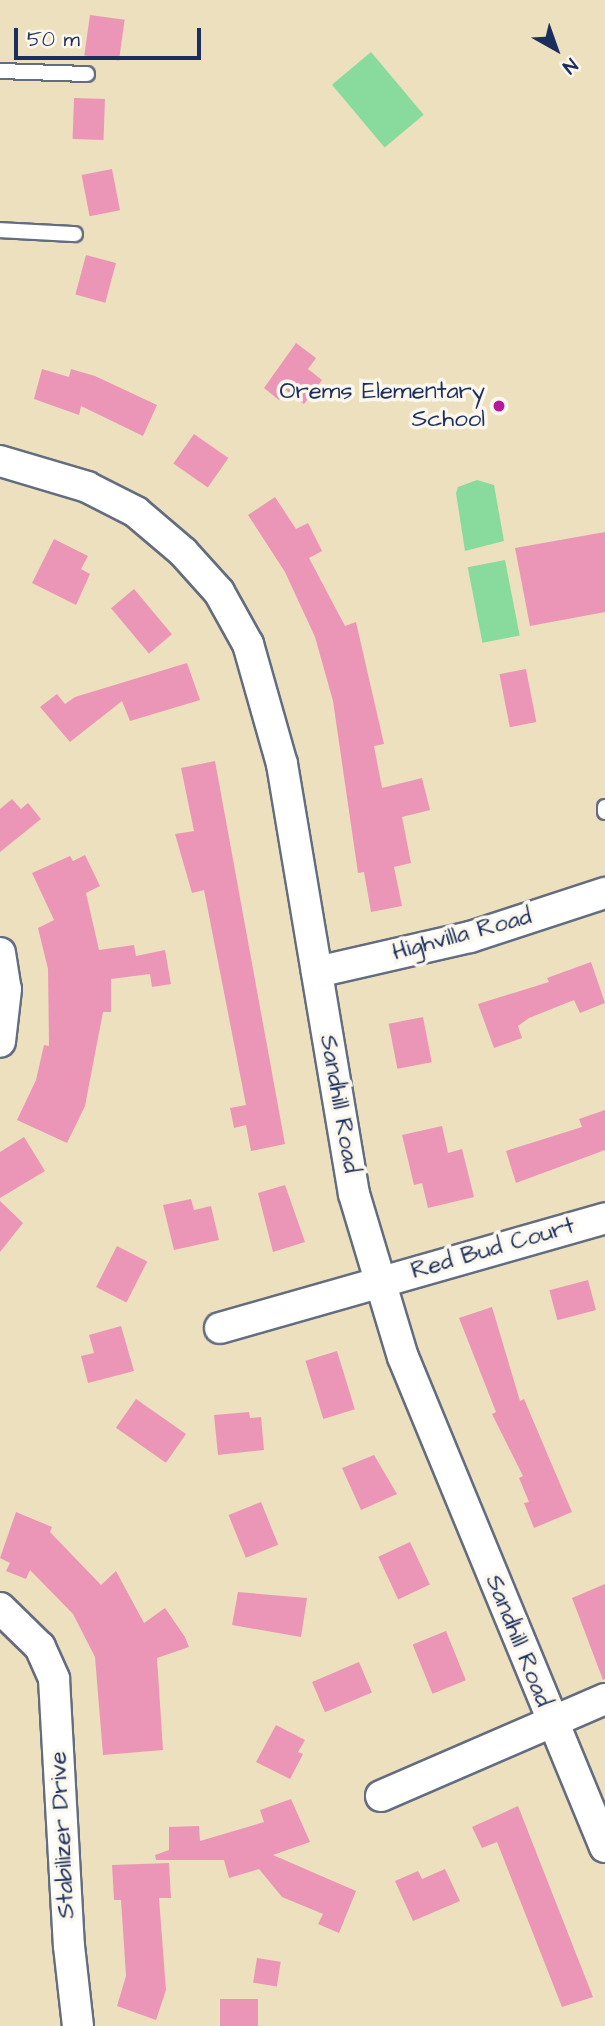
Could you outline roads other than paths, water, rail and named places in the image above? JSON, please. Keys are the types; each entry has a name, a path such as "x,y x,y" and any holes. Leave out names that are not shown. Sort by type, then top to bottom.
{"street":[{"name":"Sandhill Road","path":"0,461 87,487 136,512 183,551 219,592 248,643 267,699 354,1194 403,1357 551,1722 605,1847"},
{"name":"Highvilla Road","path":"317,972 470,937 605,893"},
{"path":"0,953 6,989 0,1042"},
{"name":"Red Bud Court","path":"220,1328 380,1280 605,1218"},
{"name":"Stabilizer Drive","path":"0,1608 40,1647 57,1697 68,1933 78,2026"},
{"path":"381,1796 605,1699"}],"lane":[{"path":"0,71 87,74"},
{"path":"0,230 75,234"}],"place":[{"name":"Orems Elementary School","path":"499,406"}]}
